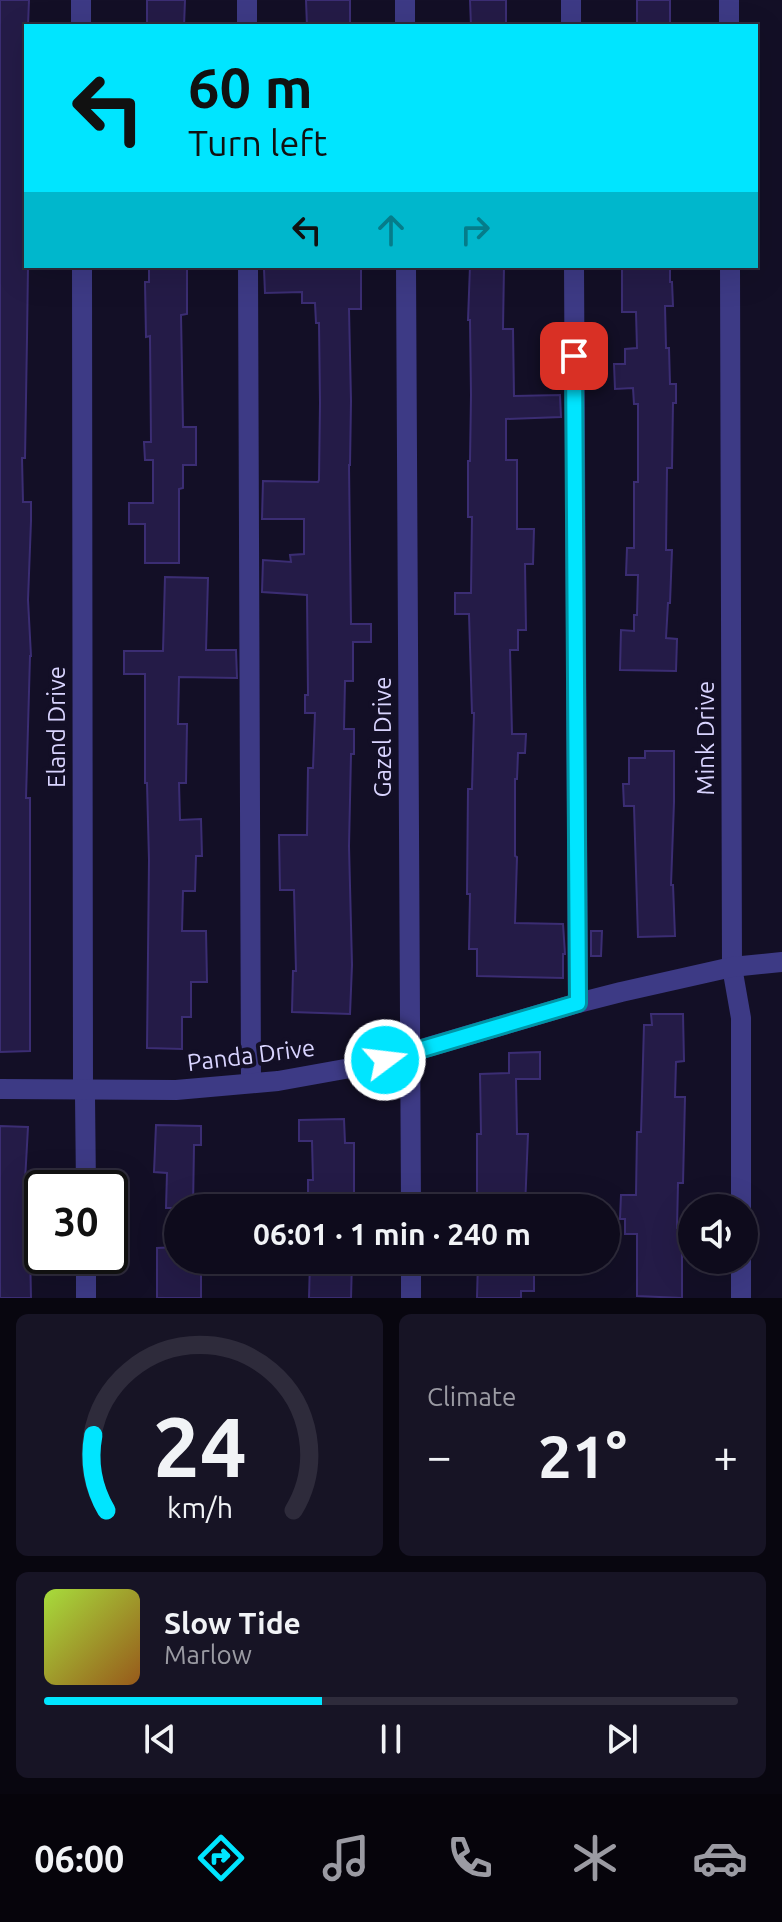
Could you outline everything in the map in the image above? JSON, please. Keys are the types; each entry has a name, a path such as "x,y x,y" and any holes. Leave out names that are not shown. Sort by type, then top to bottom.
{"street":[{"path":"81,0 81,24"},
{"path":"247,0 247,24"},
{"path":"405,0 405,24"},
{"path":"571,0 571,24"},
{"path":"729,0 729,24"},
{"name":"Eland Drive","path":"82,268 83,1089 86,1170"},
{"path":"248,268 251,1083"},
{"name":"Gazel Drive","path":"406,268 411,1194"},
{"path":"574,268 578,1003"},
{"name":"Mink Drive","path":"730,268 732,967 741,1018 741,1194"},
{"name":"Panda Drive","path":"0,1089 176,1090 278,1081 410,1054 578,1003 732,967 782,962"},
{"path":"86,1274 86,1298"},
{"path":"411,1274 411,1298"},
{"path":"741,1274 741,1298"}],"building":[{"path":"0,0 29,0 28,24 24,24 24,268 28,268 25,458 22,458 23,502 31,502 28,600 31,656 26,798 30,798 30,1051 0,1052"},
{"path":"147,0 185,0 184,24 147,24"},
{"path":"306,0 350,0 350,24 307,24"},
{"path":"470,0 506,0 506,24 471,24"},
{"path":"637,0 670,0 670,24 637,24"},
{"path":"149,268 187,268 187,314 181,315 183,427 196,427 196,465 183,465 183,488 179,489 179,563 145,563 145,524 129,524 129,503 153,503 153,460 145,460 144,442 151,442 150,336 146,337 145,282 149,282"},
{"path":"361,268 361,309 349,309 351,624 371,624 371,642 353,642 353,681 345,681 344,729 354,729 349,846 350,1014 292,1012 293,971 296,971 294,890 280,890 279,835 307,835 308,768 313,768 315,713 305,713 305,695 308,695 307,595 262,592 263,560 291,562 290,555 304,554 304,519 262,519 263,481 319,480 319,323 316,323 315,303 302,303 302,292 265,293 264,269"},
{"path":"470,268 504,268 503,329 513,329 514,396 560,395 561,417 506,419 506,460 517,460 517,529 534,529 533,564 525,564 526,630 518,630 518,650 510,650 512,734 526,734 525,753 518,753 515,779 515,923 563,924 563,978 477,976 477,949 469,949 468,789 472,789 474,713 469,614 455,614 455,593 471,593"},
{"path":"622,268 670,268 673,306 665,306 666,348 669,348 670,384 676,384 676,403 673,403 672,468 667,468 666,550 672,550 666,638 677,639 676,671 620,670 621,630 634,631 638,575 626,575 627,548 634,548 638,404 634,404 633,388 615,389 614,364 625,364 625,349 637,348 636,312 622,312"},
{"path":"165,577 208,578 206,650 236,650 237,678 179,677 178,724 187,724 186,783 179,783 180,820 201,819 202,856 196,856 195,891 183,891 182,931 206,931 207,982 191,982 191,1017 182,1017 182,1049 147,1048 149,860 145,674 124,674 124,651 163,651"},
{"path":"645,751 674,751 671,885 675,936 638,937 634,806 624,806 623,784 629,784 629,758 645,758"},
{"path":"591,931 602,931 601,956 591,956"},
{"path":"651,1014 683,1014 684,1061 676,1062 675,1097 685,1097 683,1183 678,1183 677,1228 682,1298 637,1296 637,1234 625,1234 625,1219 620,1219 621,1195 636,1195 644,1025 652,1025"},
{"path":"540,1052 540,1079 516,1079 517,1134 528,1134 526,1194 477,1194 477,1134 481,1134 480,1074 509,1073 509,1053"},
{"path":"344,1119 345,1143 354,1143 354,1194 308,1194 308,1180 313,1180 312,1141 299,1141 299,1120"},
{"path":"156,1125 201,1126 201,1145 194,1145 193,1194 166,1194 167,1173 154,1172"},
{"path":"0,1126 28,1127 24,1170 24,1274 31,1274 31,1298 0,1298"},
{"path":"157,1248 164,1248 164,1274 201,1274 201,1298 157,1298"},
{"path":"310,1274 352,1274 351,1298 309,1298"},
{"path":"478,1274 534,1274 534,1291 521,1291 521,1298 477,1298"}],"route":[{"path":"385,1060 578,1003 574,356"}]}
